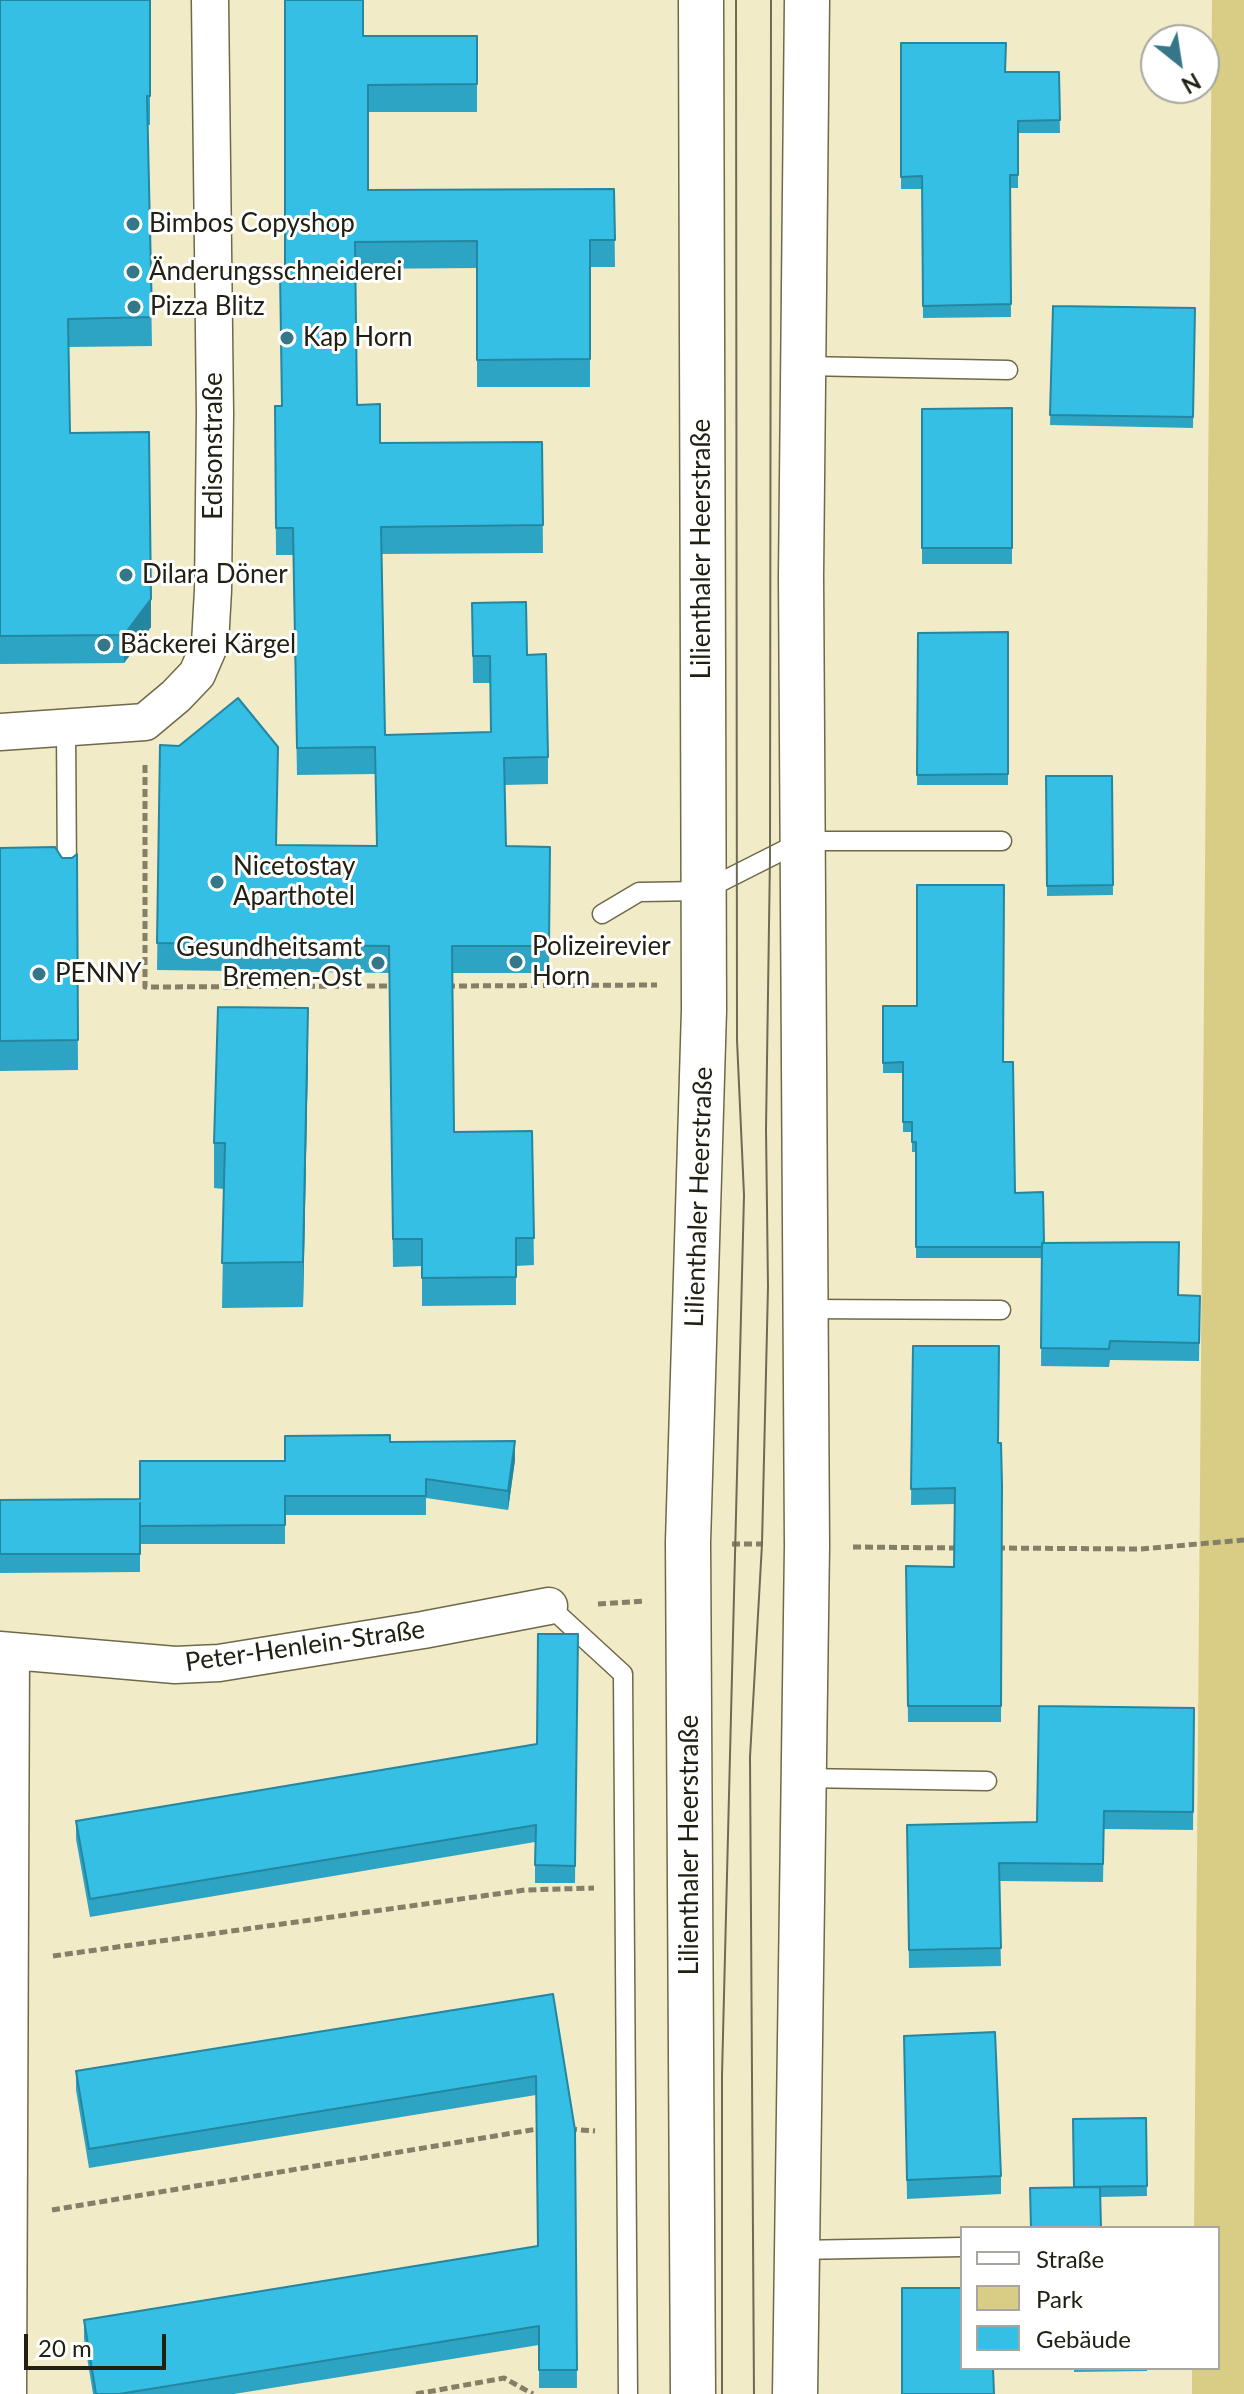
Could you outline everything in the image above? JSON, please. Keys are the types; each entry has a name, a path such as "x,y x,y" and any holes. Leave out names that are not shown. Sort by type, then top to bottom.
{"main road":[{"name":"Lilienthaler Heerstraße","path":"693,2394 688,1542 704,1010 701,0"},
{"path":"795,2394 807,1546 802,841 807,0"}],"street":[{"name":"Edisonstraße","path":"145,722 197,674 210,644 215,428 210,0"},
{"path":"0,732 145,722"},
{"name":"Peter-Henlein-Straße","path":"8,2394 6,1651 175,1665 219,1663 549,1606"}],"lane":[{"path":"804,366 1008,370"},
{"path":"66,728 67,878"},
{"path":"602,914 639,892 703,891 802,841 1002,841"},
{"path":"804,1309 1001,1310"},
{"path":"549,1606 623,1674 628,2394"},
{"path":"803,1778 987,1781"},
{"path":"797,2250 960,2247"}],"path":[{"path":"145,722 145,987 397,986"},
{"path":"444,986 662,985"},
{"path":"985,1548 1141,1549 1244,1540"},
{"path":"727,1543 773,1545"},
{"path":"848,1547 969,1548"},
{"path":"549,1606 658,1600"},
{"path":"8,1962 525,1890 623,1887"},
{"path":"8,2217 538,2128 553,2128"},
{"path":"567,2129 624,2133"},
{"path":"416,2394 504,2378 533,2394"}],"green space":[{"path":"1212,0 1244,0 1244,2394 1192,2394 1192,2370 1220,2370 1220,2226 1194,2226 1211,104 1220,104 1220,24 1212,24"}],"building":[{"path":"0,0 150,0 150,96 147,96 152,317 68,319 70,433 149,432 151,599 124,635 0,636"},
{"path":"285,0 363,0 363,36 477,36 477,84 368,85 368,190 614,189 615,240 590,240 590,359 477,360 477,241 355,242 357,405 380,404 380,443 542,442 543,525 381,527 385,735 491,732 490,656 473,656 472,603 526,602 527,655 546,654 548,757 504,758 506,846 550,847 549,946 452,946 454,1132 532,1131 534,1238 516,1238 516,1277 422,1278 422,1239 393,1239 389,946 157,943 160,745 179,746 238,698 278,747 276,845 377,846 375,747 297,748 293,528 276,528 275,406 282,406 280,271 285,271"},
{"path":"901,43 1006,43 1005,72 1059,72 1060,120 1018,121 1018,175 1010,175 1011,304 923,306 922,176 901,177"},
{"path":"1053,306 1195,308 1193,417 1050,415"},
{"path":"1012,408 1012,548 922,548 922,409"},
{"path":"1008,632 1008,774 917,775 918,633"},
{"path":"1046,776 1112,776 1113,885 1047,886"},
{"name":"PENNY","path":"55,847 62,858 72,858 77,854 78,1040 0,1041 0,848"},
{"path":"917,885 1004,885 1003,1062 1013,1062 1015,1193 1043,1192 1042,1247 916,1247 916,1142 912,1142 912,1122 903,1122 903,1062 883,1063 883,1006 917,1006"},
{"path":"218,1007 308,1008 303,1262 222,1263 225,1143 214,1143"},
{"path":"1179,1242 1178,1295 1200,1296 1199,1343 1110,1341 1109,1349 1041,1348 1042,1243"},
{"path":"913,1346 999,1346 1001,1706 908,1706 906,1566 954,1567 955,1488 911,1489"},
{"path":"390,1435 390,1442 515,1441 508,1491 426,1479 426,1496 285,1496 285,1525 140,1526 140,1554 0,1554 0,1500 140,1499 140,1461 285,1461 285,1436"},
{"path":"538,1634 578,1634 575,1866 535,1865 536,1825 90,1899 76,1821 537,1744"},
{"path":"1039,1706 1194,1708 1193,1812 1104,1811 1103,1864 999,1863 1001,1948 909,1950 907,1825 1037,1822"},
{"path":"553,1994 575,2130 577,2370 539,2370 539,2326 119,2394 96,2394 84,2320 538,2246 536,2076 89,2149 76,2071"},
{"path":"995,2032 1001,2176 907,2180 904,2036"},
{"path":"1146,2118 1147,2186 1074,2187 1073,2119"},
{"path":"1100,2187 1101,2226 1031,2226 1030,2188"},
{"path":"902,2288 960,2288 960,2370 993,2370 994,2394 902,2394"}],"tram line":[{"path":"722,2394 722,2075 744,1195 737,1040 736,0"},
{"path":"754,2394 750,1757 762,1544 768,1287 771,0"}],"place":[{"name":"Bimbos Copyshop","path":"133,224"},
{"name":"Änderungsschneiderei","path":"133,272"},
{"name":"Pizza Blitz","path":"134,307"},
{"name":"Kap Horn","path":"287,338"},
{"name":"Dilara Döner","path":"126,575"},
{"name":"Bäckerei Kärgel","path":"104,645"},
{"name":"Nicetostay Aparthotel","path":"217,882"},
{"name":"Polizeirevier Horn","path":"516,962"},
{"name":"Gesundheitsamt Bremen-Ost","path":"378,963"},
{"name":"PENNY","path":"39,974"}]}
